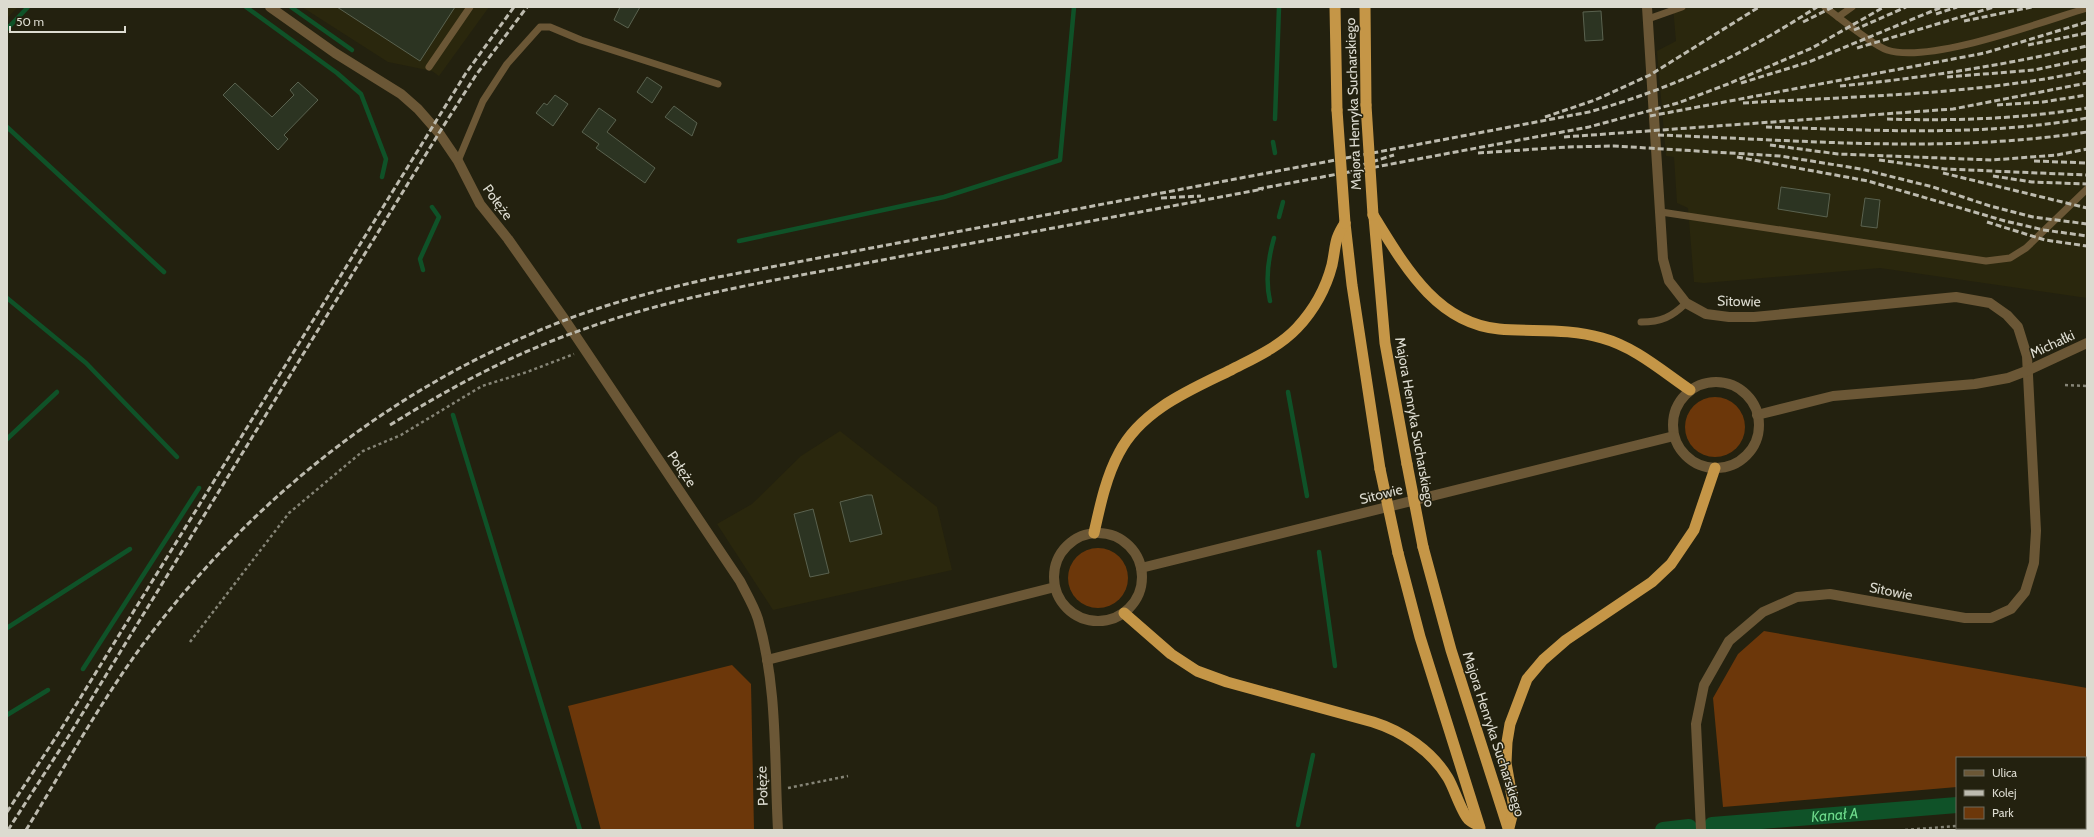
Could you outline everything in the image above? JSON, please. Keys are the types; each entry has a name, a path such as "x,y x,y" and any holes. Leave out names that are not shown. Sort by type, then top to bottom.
{"highway":[{"name":"Majora Henryka Sucharskiego","path":"1335,7 1337,110 1346,223 1353,292 1380,469 1398,553 1420,637 1480,828"},
{"name":"Majora Henryka Sucharskiego","path":"1365,7 1366,105 1373,215 1385,343 1406,464 1424,547 1450,650 1509,829"},
{"path":"1373,215 1417,282 1444,307 1460,317 1480,325 1497,329 1567,332 1603,338 1634,351 1690,390"},
{"path":"1094,533 1110,472 1119,452 1129,437 1144,422 1171,401 1262,354 1282,341 1297,328 1313,309 1324,286 1331,266 1336,236 1346,223"},
{"path":"1509,829 1514,808 1506,763 1507,742 1510,724 1527,679 1543,660 1566,640 1652,582 1671,564 1694,530 1715,468"},
{"path":"1124,613 1171,654 1197,671 1227,682 1385,726 1411,740 1424,750 1448,777 1468,819 1480,828"}],"street":[{"name":"Połęże","path":"270,7 335,53 401,94 428,120 450,148 480,204 508,239 740,580 758,617 767,660 774,712 778,830"},
{"name":"Sitowie","path":"1647,7 1650,75 1653,92 1664,259 1669,281 1686,303 1706,314 1729,318 1754,317 1930,298 1972,298 1990,303 2007,315 2018,327 2025,349 2029,370 2036,531 2034,563 2025,592 2010,609 1991,618 1958,617 1830,594 1796,597 1764,612 1729,642 1704,684 1696,724 1701,830"},
{"name":"Michałki","path":"2029,370 2087,343"},
{"path":"1758,415 1833,396 1975,384 2008,378 2029,370"},
{"path":"1716,382 1730,385 1743,392 1752,402 1758,415 1757,437 1752,447 1736,462 1715,468 1704,466 1689,458 1678,446 1674,436 1673,425 1677,406 1690,390 1710,383 1716,382"},
{"name":"Sitowie","path":"1141,568 1674,436"},
{"path":"1094,533 1115,537 1124,542 1138,558 1141,568 1141,588 1134,602 1124,613 1106,620 1087,620 1078,617 1063,605 1055,587 1054,576 1059,556 1074,540 1094,533"},
{"path":"767,660 821,648 1055,587"}],"lane":[{"path":"429,67 470,7"},
{"path":"1648,19 1682,7"},
{"path":"1825,7 1885,50 1897,53 1912,54 1979,41 2087,8"},
{"path":"1838,17 1852,7"},
{"path":"458,161 484,101 507,64 540,27 550,27 581,40 718,84"},
{"path":"1661,212 1986,261 2010,258 2026,248 2087,189"},
{"path":"1642,322 1661,320 1678,311 1686,303"}],"path":[{"path":"190,642 289,513 363,451 401,435 482,386 527,372 583,350"},
{"path":"2065,385 2087,386"},
{"path":"776,790 848,776"},
{"path":"1906,830 1956,826"}],"shaded area":[{"path":"7,7 18,7 7,18"},
{"path":"302,7 489,7 439,76 432,71 388,62"},
{"path":"1673,7 2087,7 2087,298 1880,268 1704,283 1694,282 1688,208 1677,203 1674,157 1666,156 1657,51 1676,41"},
{"path":"840,431 937,507 952,570 773,610 717,524 752,504 801,456"}],"green space":[{"path":"1709,397 1721,397 1732,402 1740,410 1745,421 1743,439 1732,452 1721,457 1709,457 1698,452 1690,444 1685,433 1685,421 1690,410 1698,402"},
{"path":"1098,548 1115,553 1123,561 1128,578 1123,595 1115,603 1098,608 1081,603 1073,595 1068,578 1073,561 1081,553"},
{"path":"1764,631 2087,688 2087,776 2086,757 1956,757 1956,787 1723,807 1713,698 1738,654"},
{"path":"732,665 751,684 754,830 601,830 568,706"}],"building":[{"path":"337,7 455,7 420,61"},
{"path":"620,7 640,7 628,28 614,20"},
{"path":"1601,11 1603,40 1585,41 1583,12"},
{"path":"647,77 662,87 652,103 637,92"},
{"path":"298,82 318,100 284,135 288,139 278,150 223,95 235,83 272,117 294,95 290,90"},
{"path":"555,95 568,104 553,126 536,113 544,103 547,105"},
{"path":"674,106 697,123 692,136 665,117"},
{"path":"599,108 616,120 607,132 655,168 645,183 596,148 599,144 582,132"},
{"path":"1781,187 1830,194 1827,217 1778,209"},
{"path":"1865,198 1880,200 1877,228 1861,226"},
{"path":"872,495 882,534 850,542 840,502"},
{"path":"813,509 829,573 810,577 794,514"}],"waterway":[{"path":"7,29 28,7"},
{"path":"246,7 337,73 361,94 386,159 382,177"},
{"path":"291,7 352,50"},
{"path":"739,241 944,197 1060,160 1074,7"},
{"path":"1275,119 1279,7"},
{"path":"7,127 164,272"},
{"path":"1273,142 1275,153"},
{"path":"1279,217 1283,202"},
{"path":"423,270 420,259 439,217 432,207"},
{"path":"1270,301 1268,293 1268,270 1274,238"},
{"path":"7,298 86,363 177,457"},
{"path":"7,439 57,392"},
{"path":"1288,392 1307,496"},
{"path":"453,415 580,830"},
{"path":"83,669 199,488"},
{"path":"7,628 130,549"},
{"path":"1319,552 1335,666"},
{"path":"7,715 48,690"},
{"path":"1298,825 1313,755"},
{"name":"Kanał A","path":"1712,825 1956,805"},
{"name":"Kanał A","path":"1663,830 1689,827"}],"railway":[{"path":"7,812 58,734 466,73 514,7"},
{"path":"8,830 68,737 439,133 476,75 527,7"},
{"path":"1545,117 1595,100 1650,75 1759,7"},
{"path":"26,830 90,724 141,646 199,576 240,532 284,490 330,452 379,417 430,385 483,356 538,331 581,314 646,294 713,278 1589,112 1620,103 1679,81 1735,55 1817,7"},
{"path":"1803,22 1833,7"},
{"path":"1258,189 1589,127 1678,103 1728,84 1812,48 1884,7"},
{"path":"1854,30 1906,7"},
{"path":"1741,83 1809,62 1942,7"},
{"path":"1936,14 1957,7"},
{"path":"1857,48 1994,7"},
{"path":"1964,21 2032,7"},
{"path":"1650,116 1985,53 2087,22"},
{"path":"2028,45 2087,33"},
{"path":"1840,86 1964,70 2087,46"},
{"path":"1947,77 2034,70 2087,59"},
{"path":"1743,103 1959,90 2044,79 2087,71"},
{"path":"1564,137 1953,109 2087,83"},
{"path":"1997,105 2043,102 2087,95"},
{"path":"1887,119 1938,120 2012,117 2087,108"},
{"path":"1766,127 1927,131 1968,130 2008,128 2087,118"},
{"path":"1658,135 1873,144 1927,144 2034,139 2087,132"},
{"path":"1770,145 1838,154 1992,160 2057,155 2087,149"},
{"path":"1478,153 1567,147 1614,146 1780,156 1861,169 1933,187 1990,206 2033,217 2087,224"},
{"path":"1355,167 1394,155"},
{"path":"1737,157 1868,181 2005,221 2044,230 2087,236"},
{"path":"1879,160 1945,169 2087,175"},
{"path":"2034,161 2087,163"},
{"path":"1943,173 2087,208"},
{"path":"1993,176 2032,182 2087,184"},
{"path":"390,425 479,374 549,342 613,319 693,297 775,280 1263,189"},
{"path":"1161,198 1201,196"},
{"path":"1987,222 2045,240 2087,246"}]}
